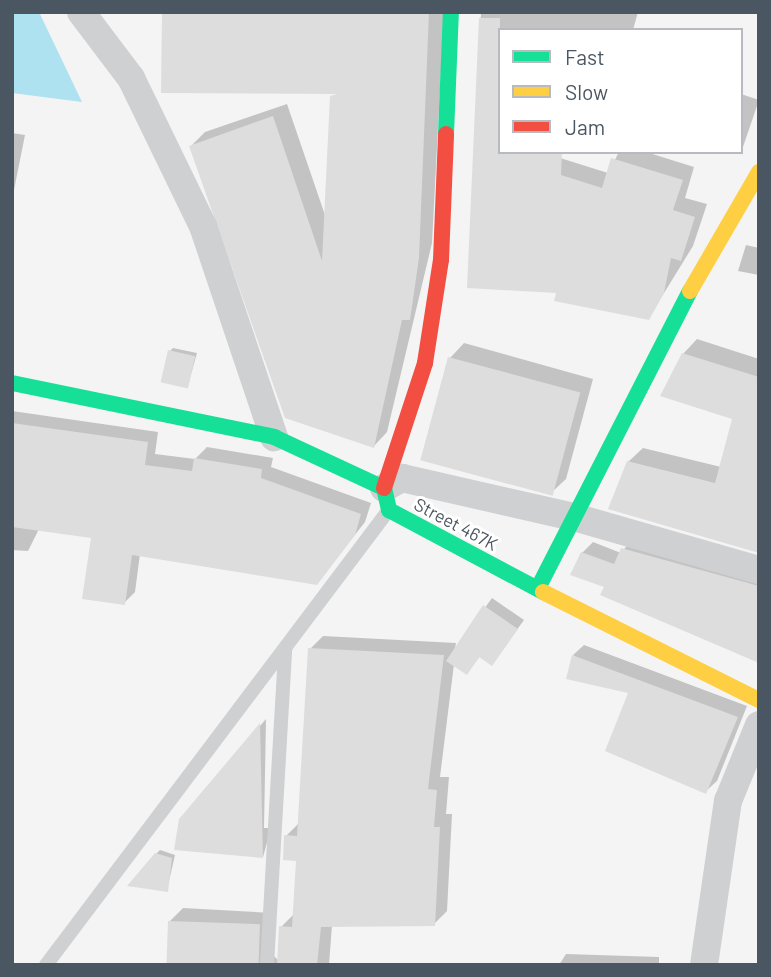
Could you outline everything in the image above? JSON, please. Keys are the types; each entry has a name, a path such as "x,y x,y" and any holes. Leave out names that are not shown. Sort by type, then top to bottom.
{"street":[{"path":"80,12 131,78 203,226 274,437"},
{"path":"386,499 425,363 441,260 451,12"},
{"path":"538,588 674,319 759,172"},
{"name":"Street 467K","path":"12,383 274,437 538,588 759,700"},
{"path":"386,499 402,478 574,517 759,570"},
{"path":"704,965 728,801 759,725"}],"lane":[{"path":"46,965 285,649 386,499"},
{"path":"267,965 285,649"}],"water":[{"path":"12,12 39,12 82,102 12,93"}],"building":[{"path":"162,12 429,12 419,258 410,320 402,320 374,448 285,418 189,146 273,116 322,261 330,96 337,94 161,93"},
{"path":"479,18 500,18 498,154 562,154 561,175 602,188 611,158 683,180 673,210 695,217 681,261 671,258 664,293 649,320 554,301 556,293 467,288"},
{"path":"168,350 195,356 188,388 161,382"},
{"path":"682,353 759,377 759,553 608,509 627,461 715,483 732,419 660,396"},
{"path":"448,357 580,392 553,496 420,460"},
{"path":"12,423 148,442 145,465 192,471 194,458 262,469 261,478 361,514 355,535 317,585 132,555 125,605 82,599 91,538 12,527"},
{"path":"621,548 759,586 759,663 600,595 604,587 570,575 581,552 614,564"},
{"path":"483,605 518,629 492,666 479,657 467,675 446,661"},
{"path":"308,648 444,655 428,789 437,790 434,827 440,827 435,926 321,927 317,965 277,965 279,926 292,927 296,861 283,860 284,835 297,836"},
{"path":"572,655 738,717 706,794 605,751 628,693 566,679"},
{"path":"260,723 263,858 174,850 179,819"},
{"path":"155,853 172,858 168,892 127,886"},
{"path":"168,921 260,924 259,965 166,965"}],"traffic: fast":[{"path":"446,134 451,12"},
{"path":"538,588 690,291"},
{"path":"12,383 274,437 384,488 389,510 543,592"}],"traffic: slow":[{"path":"690,291 759,172"},
{"path":"543,592 759,700"}],"traffic: jam":[{"path":"384,488 425,363 441,260 446,134"}]}
